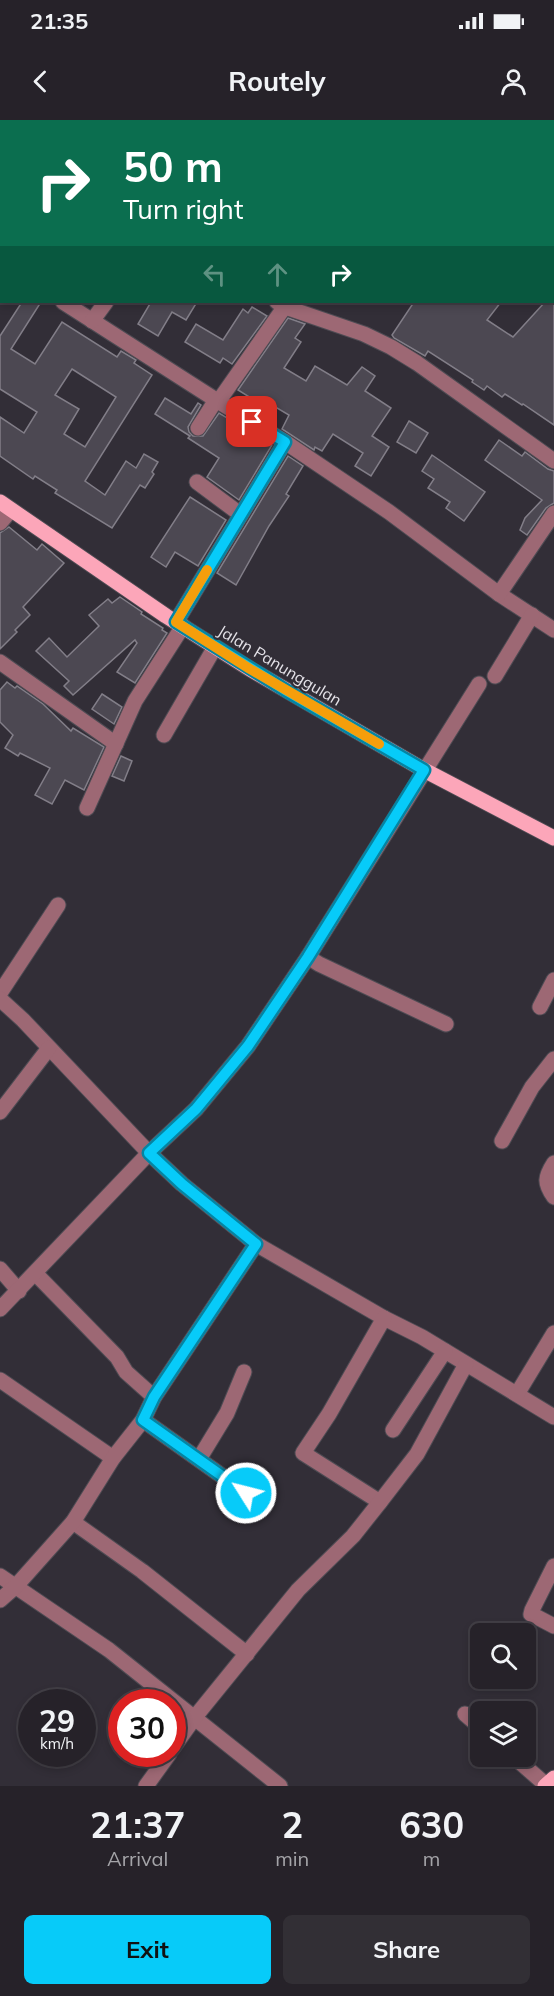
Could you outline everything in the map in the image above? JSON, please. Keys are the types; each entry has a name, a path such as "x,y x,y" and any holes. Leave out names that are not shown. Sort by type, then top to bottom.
{"main road":[{"name":"Jalan Panunggulan","path":"5,506 179,624 324,713 424,770 554,838"}],"street":[{"path":"65,303 285,442 389,512 499,594 554,630"},
{"path":"92,321 105,303"},
{"path":"198,428 283,303 364,334 391,347 551,454"},
{"path":"87,808 135,701 240,514 285,442"},
{"path":"197,482 240,514"},
{"path":"0,523 5,506"},
{"path":"499,594 554,513"},
{"path":"495,676 532,615"},
{"path":"164,735 215,647"},
{"path":"0,662 116,744"},
{"path":"0,1309 149,1153 196,1109 248,1046 308,957 479,684"},
{"path":"0,993 58,905"},
{"path":"308,957 446,1024"},
{"path":"540,1007 554,980"},
{"path":"0,999 149,1153 182,1184 256,1244 445,1351 554,1417"},
{"path":"0,1112 49,1048"},
{"path":"502,1141 532,1087 554,1059"},
{"path":"554,1163 546,1175 546,1186 554,1197"},
{"path":"0,1600 16,1586 73,1521 114,1458 143,1420 154,1397 256,1244"},
{"path":"0,1269 19,1291"},
{"path":"35,1273 117,1358 126,1372 154,1397"},
{"path":"380,1502 303,1453 329,1414 384,1318"},
{"path":"517,1394 554,1333"},
{"path":"393,1430 445,1351"},
{"path":"186,1730 298,1590 353,1536 417,1454 466,1364"},
{"path":"199,1459 226,1413 244,1372"},
{"path":"0,1380 114,1458"},
{"path":"143,1420 246,1493"},
{"path":"73,1521 142,1571 247,1654"},
{"path":"554,1566 531,1614 554,1626"},
{"path":"0,1576 110,1650 280,1786"},
{"path":"465,1714 470,1718"},
{"path":"146,1786 160,1767"},
{"path":"527,1767 548,1783"}],"building":[{"path":"21,303 40,303 11,349 35,364 62,322 117,357 121,351 136,360 134,363 152,375 85,481 105,495 126,461 136,468 144,454 158,462 145,488 140,485 112,528 55,493 57,490 35,476 33,479 0,456 0,417 24,433 37,412 0,389 0,336","holes":["72,369 116,397 85,447 64,434 79,409 55,395"]},
{"path":"150,303 196,303 186,320 172,312 158,336 138,324"},
{"path":"413,303 500,303 487,320 513,337 544,303 554,303 554,425 505,394 502,397 487,386 484,390 472,382 473,380 428,351 425,356 392,335"},
{"path":"252,307 267,316 232,364 223,358 220,363 185,342 196,324 223,340 243,309 248,313"},
{"path":"288,318 305,324 295,338 301,342 284,368 306,381 315,366 347,385 362,367 375,376 365,391 391,408 372,436 389,447 371,476 355,466 363,453 333,434 322,451 315,447 314,450 282,429 289,415 267,402 264,406 238,390"},
{"path":"165,398 191,414 198,403 201,405 188,427 193,436 203,436 219,413 272,445 239,500 207,477 219,458 155,414"},
{"path":"409,421 428,433 416,453 397,442"},
{"path":"499,440 522,456 525,452 554,471 554,503 546,508 527,535 520,530 525,518 542,500 485,460"},
{"path":"432,455 485,492 464,521 446,508 450,502 428,488 434,479 422,471"},
{"path":"288,456 303,466 286,494 289,496 269,526 236,585 217,573"},
{"path":"190,497 226,520 198,566 175,552 166,567 151,557"},
{"path":"9,527 37,550 42,544 64,563 23,607 30,615 0,649 0,533"},
{"path":"120,597 167,633 135,683 117,672 137,643 135,640 73,695 64,686 69,681 36,651 49,638 67,657 99,626 89,615 108,599 112,603"},
{"path":"7,682 15,688 17,686 43,704 71,731 73,728 104,747 84,790 65,780 52,804 35,795 50,768 20,753 18,756 5,748 13,735 0,722 0,690"},
{"path":"102,694 122,707 114,724 92,709"},
{"path":"121,756 132,761 124,781 112,776"}],"slow traffic":[{"path":"207,570 176,622 250,669 379,744"}],"route":[{"path":"246,1493 143,1420 154,1397 256,1244 182,1184 149,1153 196,1109 248,1046 308,957 424,770 250,669 176,622 285,442 252,422"}]}
